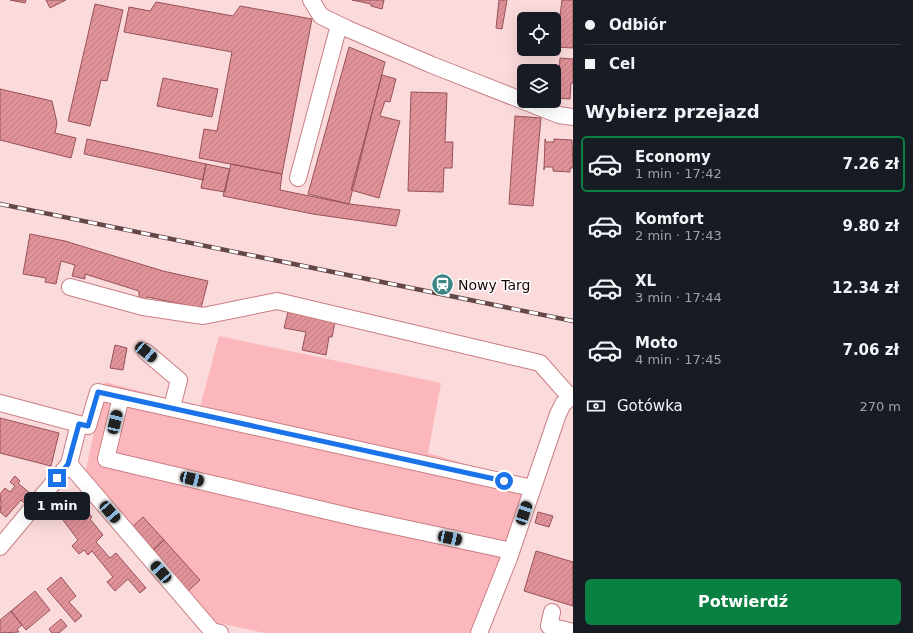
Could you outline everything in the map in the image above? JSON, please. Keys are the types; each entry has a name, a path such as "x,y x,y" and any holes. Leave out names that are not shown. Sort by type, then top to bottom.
{"street":[{"path":"311,0 321,16 340,25 432,65 559,115 573,117"},
{"path":"298,178 340,25"},
{"path":"70,286 143,307 203,316 277,301 540,363 571,396 558,414 511,552 479,633"},
{"path":"146,352 179,380 172,407"},
{"path":"0,404 88,426 98,392 172,407 532,488"},
{"path":"121,397 106,459 357,518 511,552"},
{"path":"0,547 68,464 79,424"},
{"path":"68,464 212,631 220,633"},
{"path":"552,612 549,626 564,631"}],"shaded area":[{"path":"219,336 441,383 428,453 527,482 480,620 470,633 265,633 218,623 199,609 84,478 105,382 200,407"}],"building":[{"path":"10,0 26,0 25,3"},
{"path":"46,0 66,0 50,8"},
{"path":"352,0 384,0 382,9 371,6 371,4"},
{"path":"499,0 507,0 502,29 496,28"},
{"path":"562,0 573,0 573,48 561,47 560,12"},
{"path":"156,2 233,16 240,6 312,19 282,174 199,158 204,129 217,131 232,52 124,32 129,7 150,11"},
{"path":"95,4 123,10 107,81 101,80 90,126 68,121"},
{"path":"349,47 385,62 349,204 308,194"},
{"path":"560,58 573,59 573,83 571,83 570,99 561,98 561,64 560,64"},
{"path":"382,75 396,79 390,102 385,101 380,116 400,121 379,198 351,190"},
{"path":"163,78 218,89 212,117 157,106"},
{"path":"0,89 52,101 57,123 55,133 76,138 71,158 0,140"},
{"path":"411,92 447,93 445,142 453,142 452,168 444,168 443,192 408,191"},
{"path":"515,116 541,118 533,206 509,204"},
{"path":"87,139 206,164 203,180 84,154"},
{"path":"545,139 546,142 554,142 554,139 572,140 573,168 570,168 570,172 553,171 553,167 544,167"},
{"path":"206,164 230,169 225,192 201,188"},
{"path":"231,164 282,174 280,190 349,204 400,210 396,226 313,214 223,196"},
{"path":"30,234 65,241 163,271 208,281 201,308 147,297 146,299 139,297 139,291 85,274 85,279 72,276 75,265 61,261 56,284 45,282 46,278 23,274"},
{"path":"288,312 335,322 332,337 329,337 326,355 302,350 306,332 284,328"},
{"path":"115,345 127,348 123,370 110,368"},
{"path":"0,418 59,433 51,466 0,453"},
{"path":"15,476 20,481 18,483 32,495 24,503 21,500 6,517 0,512 0,494 5,488 10,492 15,486 10,482"},
{"path":"78,500 92,517 90,519 103,535 96,542 110,558 116,553 146,588 140,593 128,579 115,591 107,582 113,577 92,551 88,555 84,550 79,554 72,546 78,540 60,516"},
{"path":"538,512 553,516 549,527 535,523"},
{"path":"143,517 164,540 151,552 130,529"},
{"path":"164,540 200,580 187,592 151,552"},
{"path":"536,551 573,562 573,606 524,591"},
{"path":"61,577 76,596 69,602 82,616 75,622 47,589"},
{"path":"35,591 50,610 26,630 11,611"},
{"path":"11,611 22,625 17,629 19,632 0,633 0,620"},
{"path":"61,619 67,626 59,633 52,633 49,629"}],"railway":[{"path":"0,204 573,321"}],"place":[{"name":"Nowy Targ","path":"442,285"}],"route":[{"path":"57,478 68,464 79,424 88,426 98,392 223,418 504,481"}]}
